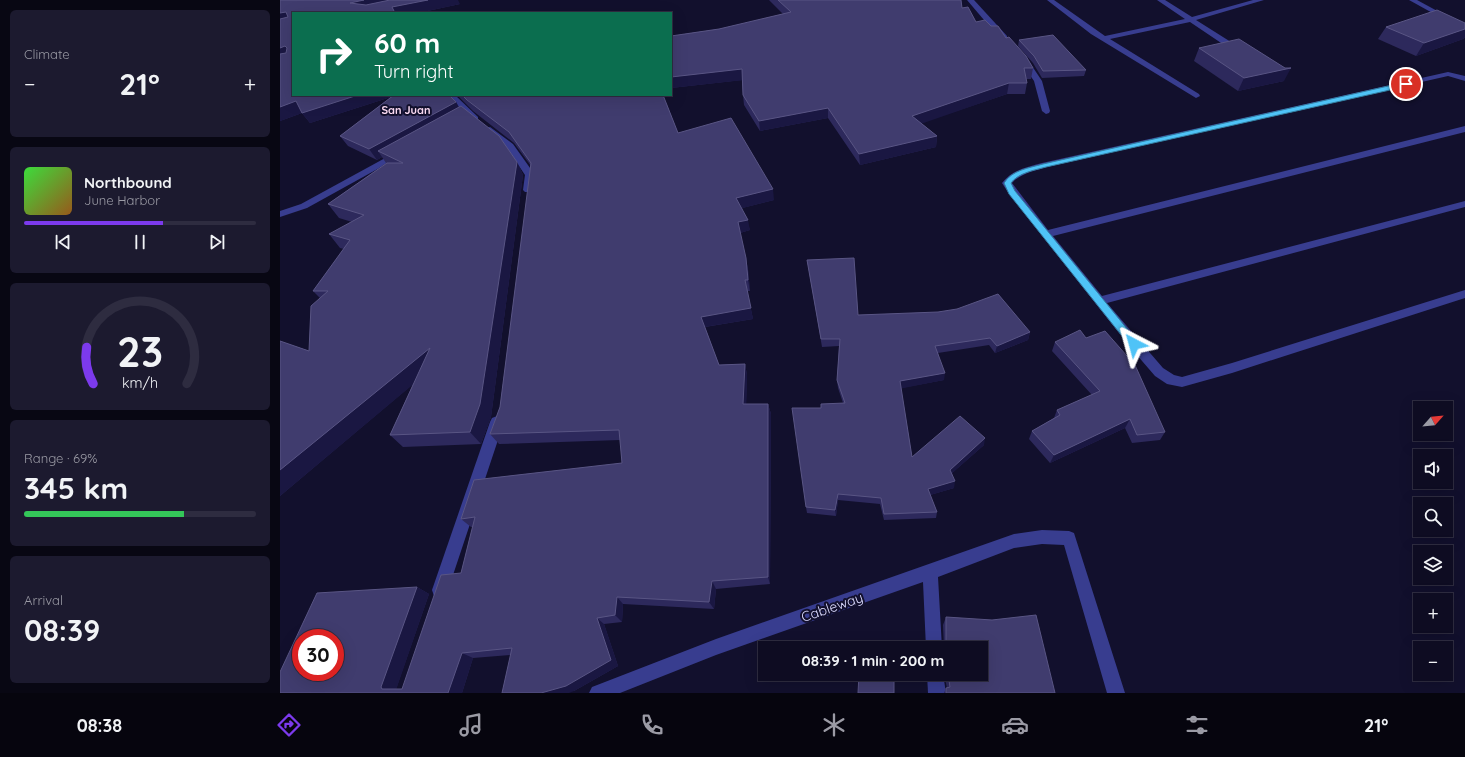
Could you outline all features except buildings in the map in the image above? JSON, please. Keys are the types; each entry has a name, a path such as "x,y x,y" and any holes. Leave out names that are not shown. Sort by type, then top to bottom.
{"street":[{"path":"970,0 1028,64 1038,81 1046,111"},
{"path":"1050,0 1105,38 1196,96"},
{"path":"1160,0 1249,57"},
{"path":"1105,38 1190,20 1261,0"},
{"path":"1412,0 1465,29"},
{"path":"1465,79 1448,74 1024,171 1011,178 1008,183 1012,192 1099,301 1159,372 1171,380 1182,382 1232,368 1465,294"},
{"path":"451,96 465,116 510,146 530,175 526,206"},
{"path":"1046,234 1465,130"},
{"path":"280,214 304,206 407,149"},
{"path":"1099,301 1465,204"},
{"path":"435,604 499,417 500,410"},
{"name":"Cableway","path":"598,693 716,647 1014,541 1042,537 1069,538 1116,693"},
{"path":"930,572 934,641"},
{"path":"936,681 937,693"}],"district":[{"name":"San Juan","path":"406,110"}],"route":[{"path":"1134,344 1012,192 1008,183 1011,178 1024,171 1045,165 1406,84"}]}
